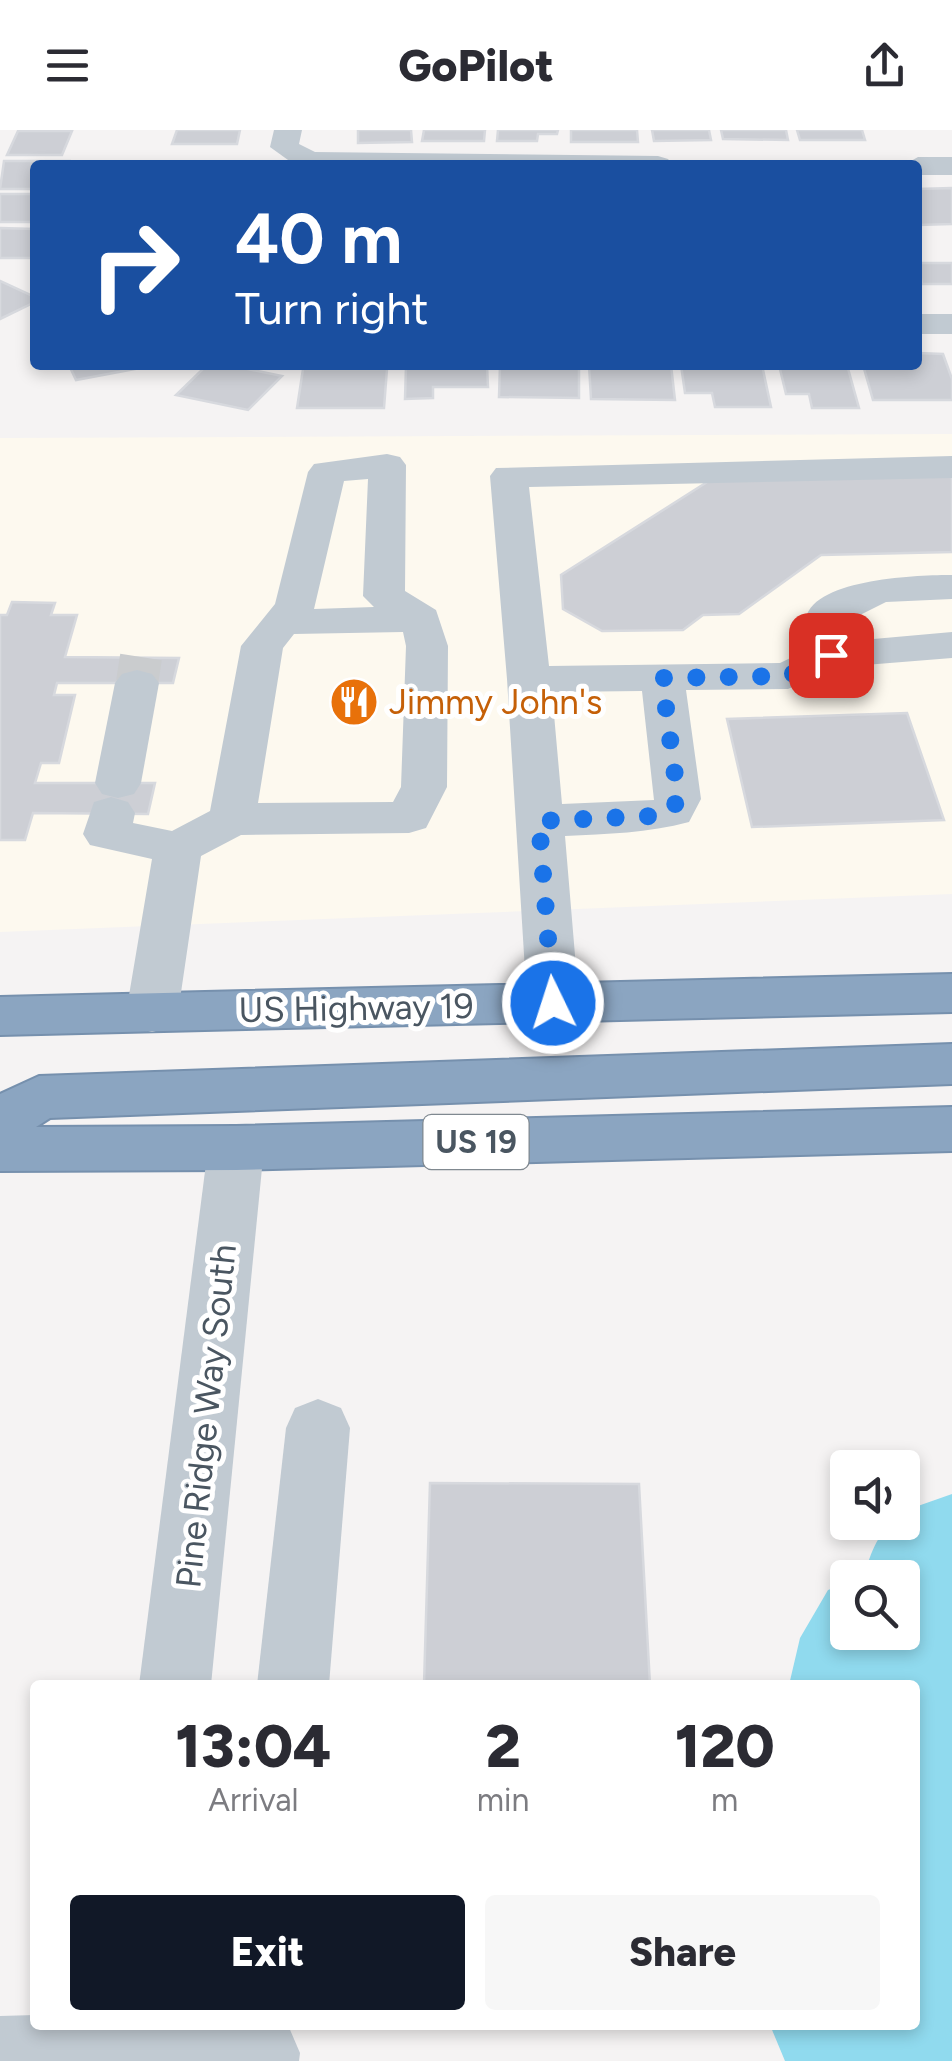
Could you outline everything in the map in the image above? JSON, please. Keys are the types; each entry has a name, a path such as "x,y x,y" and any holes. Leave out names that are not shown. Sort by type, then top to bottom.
{"highway":[{"name":"US Highway 19","path":"0,1016 952,993"},
{"path":"0,1036 130,1014"},
{"path":"0,1122 39,1097 952,1064"},
{"name":"US 19","path":"0,1149 236,1148 952,1129"}],"street":[{"path":"288,130 284,147 308,160"},
{"path":"922,166 952,166"},
{"path":"922,324 952,324"},
{"path":"140,660 107,834 178,848 232,819 409,817 424,787 427,646 421,619 384,596 387,465 327,472 294,606 262,646 232,819"},
{"path":"553,1003 509,476 952,467"},
{"path":"831,655 827,617 856,595 886,589 952,587"},
{"path":"282,622 421,619"},
{"path":"529,680 788,676 831,655 952,645"},
{"path":"539,821 652,816 672,811 678,798 662,678"},
{"path":"130,1014 178,848"},
{"name":"Pine Ridge Way South","path":"177,1680 236,1148"},
{"path":"294,1680 318,1428"},
{"path":"0,2057 135,2046 259,2046"}],"shaded area":[{"path":"952,434 952,894 0,932 0,438"}],"water":[{"path":"952,1494 952,2061 785,2061 772,2030 920,2030 920,1680 790,1680 800,1638 830,1589 830,1650 920,1650 920,1560 869,1560 876,1543 920,1540 920,1505"}],"building":[{"path":"177,130 240,130 237,144 172,144"},
{"path":"358,130 411,130 412,142 358,143"},
{"path":"424,130 485,130 484,141 422,141"},
{"path":"498,130 558,130 557,134 538,134 537,141 497,141"},
{"path":"571,130 637,130 638,142 571,142"},
{"path":"652,130 709,130 711,140 654,141"},
{"path":"721,130 786,130 788,140 723,139"},
{"path":"797,130 862,130 865,140 800,140"},
{"path":"18,131 72,131 62,155 7,155"},
{"path":"4,161 30,161 30,189 0,189"},
{"path":"952,188 952,224 922,225 922,189"},
{"path":"0,194 30,194 30,222 0,222"},
{"path":"0,228 30,229 30,258 0,258"},
{"path":"922,263 952,263 952,284 922,284"},
{"path":"0,281 30,295 30,304 0,319"},
{"path":"922,353 943,354 952,379 952,400 873,400 864,370 922,370"},
{"path":"71,370 129,370 76,380"},
{"path":"202,370 253,370 282,376 248,410 176,395"},
{"path":"303,370 387,370 384,408 297,408"},
{"path":"406,370 487,370 488,387 433,387 433,398 405,399"},
{"path":"500,370 579,370 579,398 499,397"},
{"path":"589,370 672,370 675,400 591,399"},
{"path":"682,370 763,370 771,407 715,407 712,393 685,393"},
{"path":"780,370 848,370 859,408 812,408 809,394 786,394"},
{"path":"952,474 952,552 821,555 739,614 703,615 683,630 602,631 563,609 561,575 715,477"},
{"path":"12,602 55,603 51,615 77,615 65,657 179,658 173,683 57,683 54,695 75,695 59,763 41,763 35,783 155,783 148,814 33,813 25,840 0,840 0,615 7,615"},
{"path":"907,713 944,820 752,827 727,719"},
{"path":"430,1483 639,1484 650,1680 424,1680"}],"tunnel":[{"path":"137,683 141,657"}],"place":[{"name":"Jimmy John's","path":"354,702"}],"route":[{"path":"553,1003 539,821 652,816 672,811 678,798 662,678 788,676 831,655"}]}
